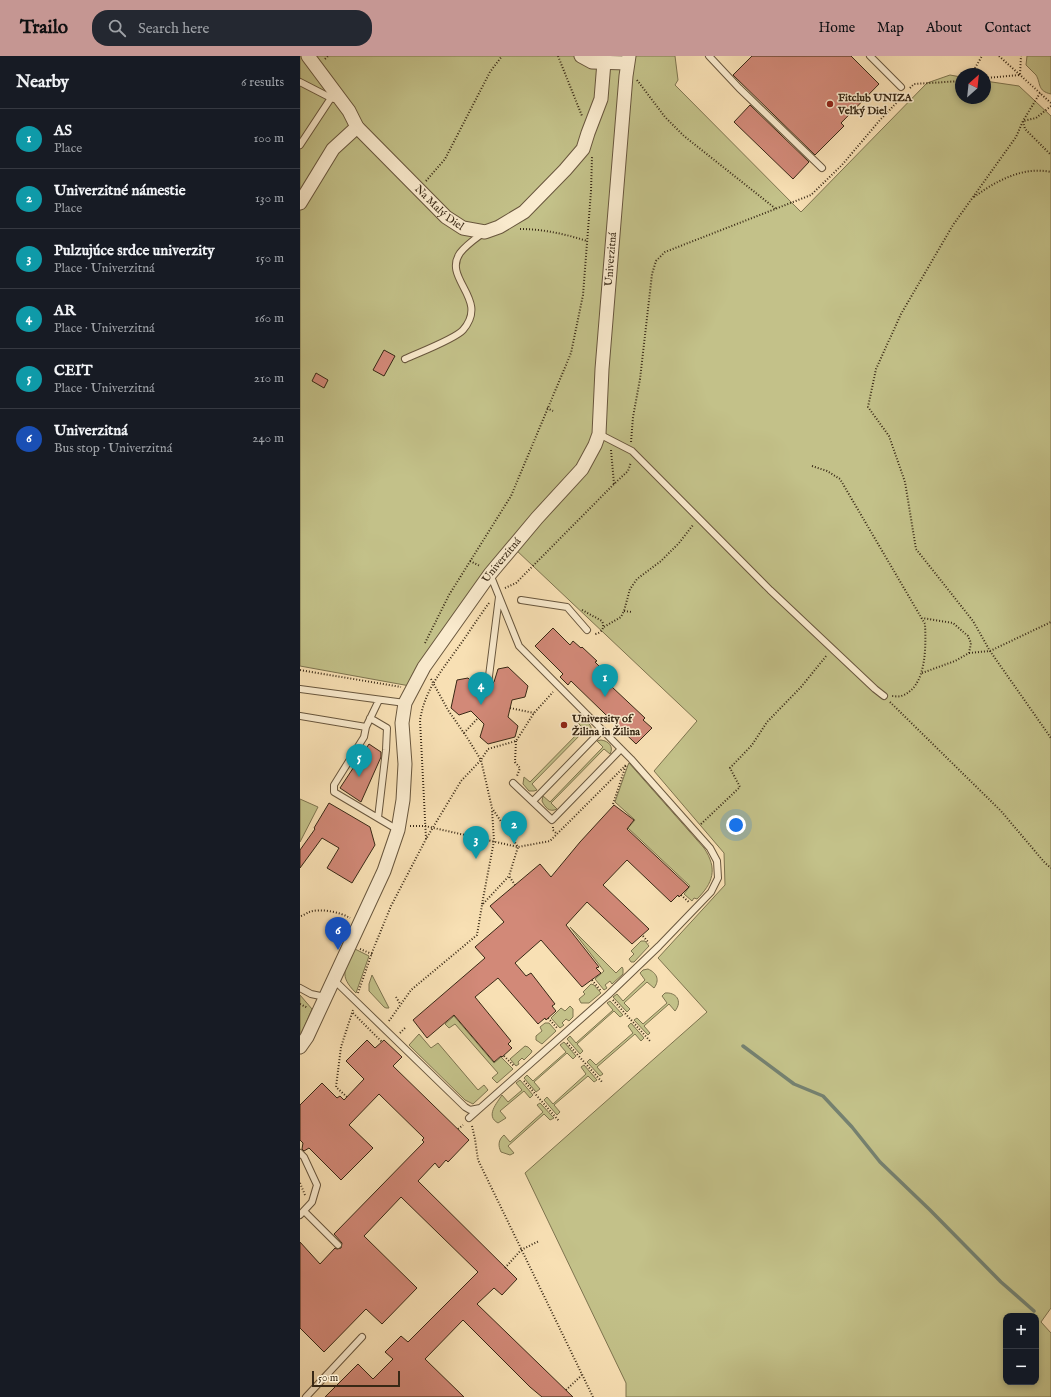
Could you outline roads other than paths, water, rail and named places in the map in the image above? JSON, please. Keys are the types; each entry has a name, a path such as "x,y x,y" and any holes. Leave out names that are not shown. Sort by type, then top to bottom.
{"street":[{"name":"Na Malý Diel","path":"308,56 336,99 349,111 357,126 446,217 463,228 485,232 499,228 524,212 565,170 583,149 601,99 604,62"},
{"path":"580,56 592,62 628,60"},
{"name":"Univerzitná","path":"300,1047 307,1037 384,871 398,830 405,764 402,723 405,703 412,688 424,667 490,574 536,518 582,469 596,445 628,60"},
{"path":"300,203 334,150 357,126"}],"lane":[{"path":"709,56 822,168"},
{"path":"870,56 901,87"},
{"path":"300,82 336,99 300,145"},
{"path":"406,359 454,336 462,330 468,321 471,311 470,299 458,277 455,266 459,254 468,244 485,232"},
{"path":"598,434 632,452 770,590 884,696"},
{"path":"469,1118 562,1037 672,933 711,892 718,878 717,861 710,848 695,830 621,749 520,646 490,574"},
{"path":"488,684 498,593"},
{"path":"521,600 567,607 587,630"},
{"path":"300,688 405,703"},
{"path":"379,700 366,727 364,737 334,785 334,792 398,830"},
{"path":"300,716 366,727"},
{"path":"370,718 387,728 378,818"},
{"path":"532,801 602,730"},
{"path":"513,783 552,820 621,749"},
{"path":"334,978 465,1107 470,1110 482,1107"},
{"path":"300,988 310,994 325,997"},
{"path":"300,1153 304,1157 317,1185 312,1202 302,1213 338,1245"},
{"path":"306,1397 362,1337"}],"waterway":[{"path":"743,1046 794,1084 823,1096 852,1127 880,1162 1001,1282 1034,1311"}],"place":[{"name":"Fitclub UNIZA Veľký Diel","path":"830,104"},
{"name":"AS","path":"605,697"},
{"name":"AR","path":"481,705"},
{"name":"University of Žilina in Žilina","path":"564,725"},
{"name":"CEIT","path":"359,777"},
{"name":"Univerzitné námestie","path":"514,844"},
{"name":"Pulzujúce srdce univerzity","path":"476,859"},
{"name":"Univerzitná","path":"338,950"}]}
